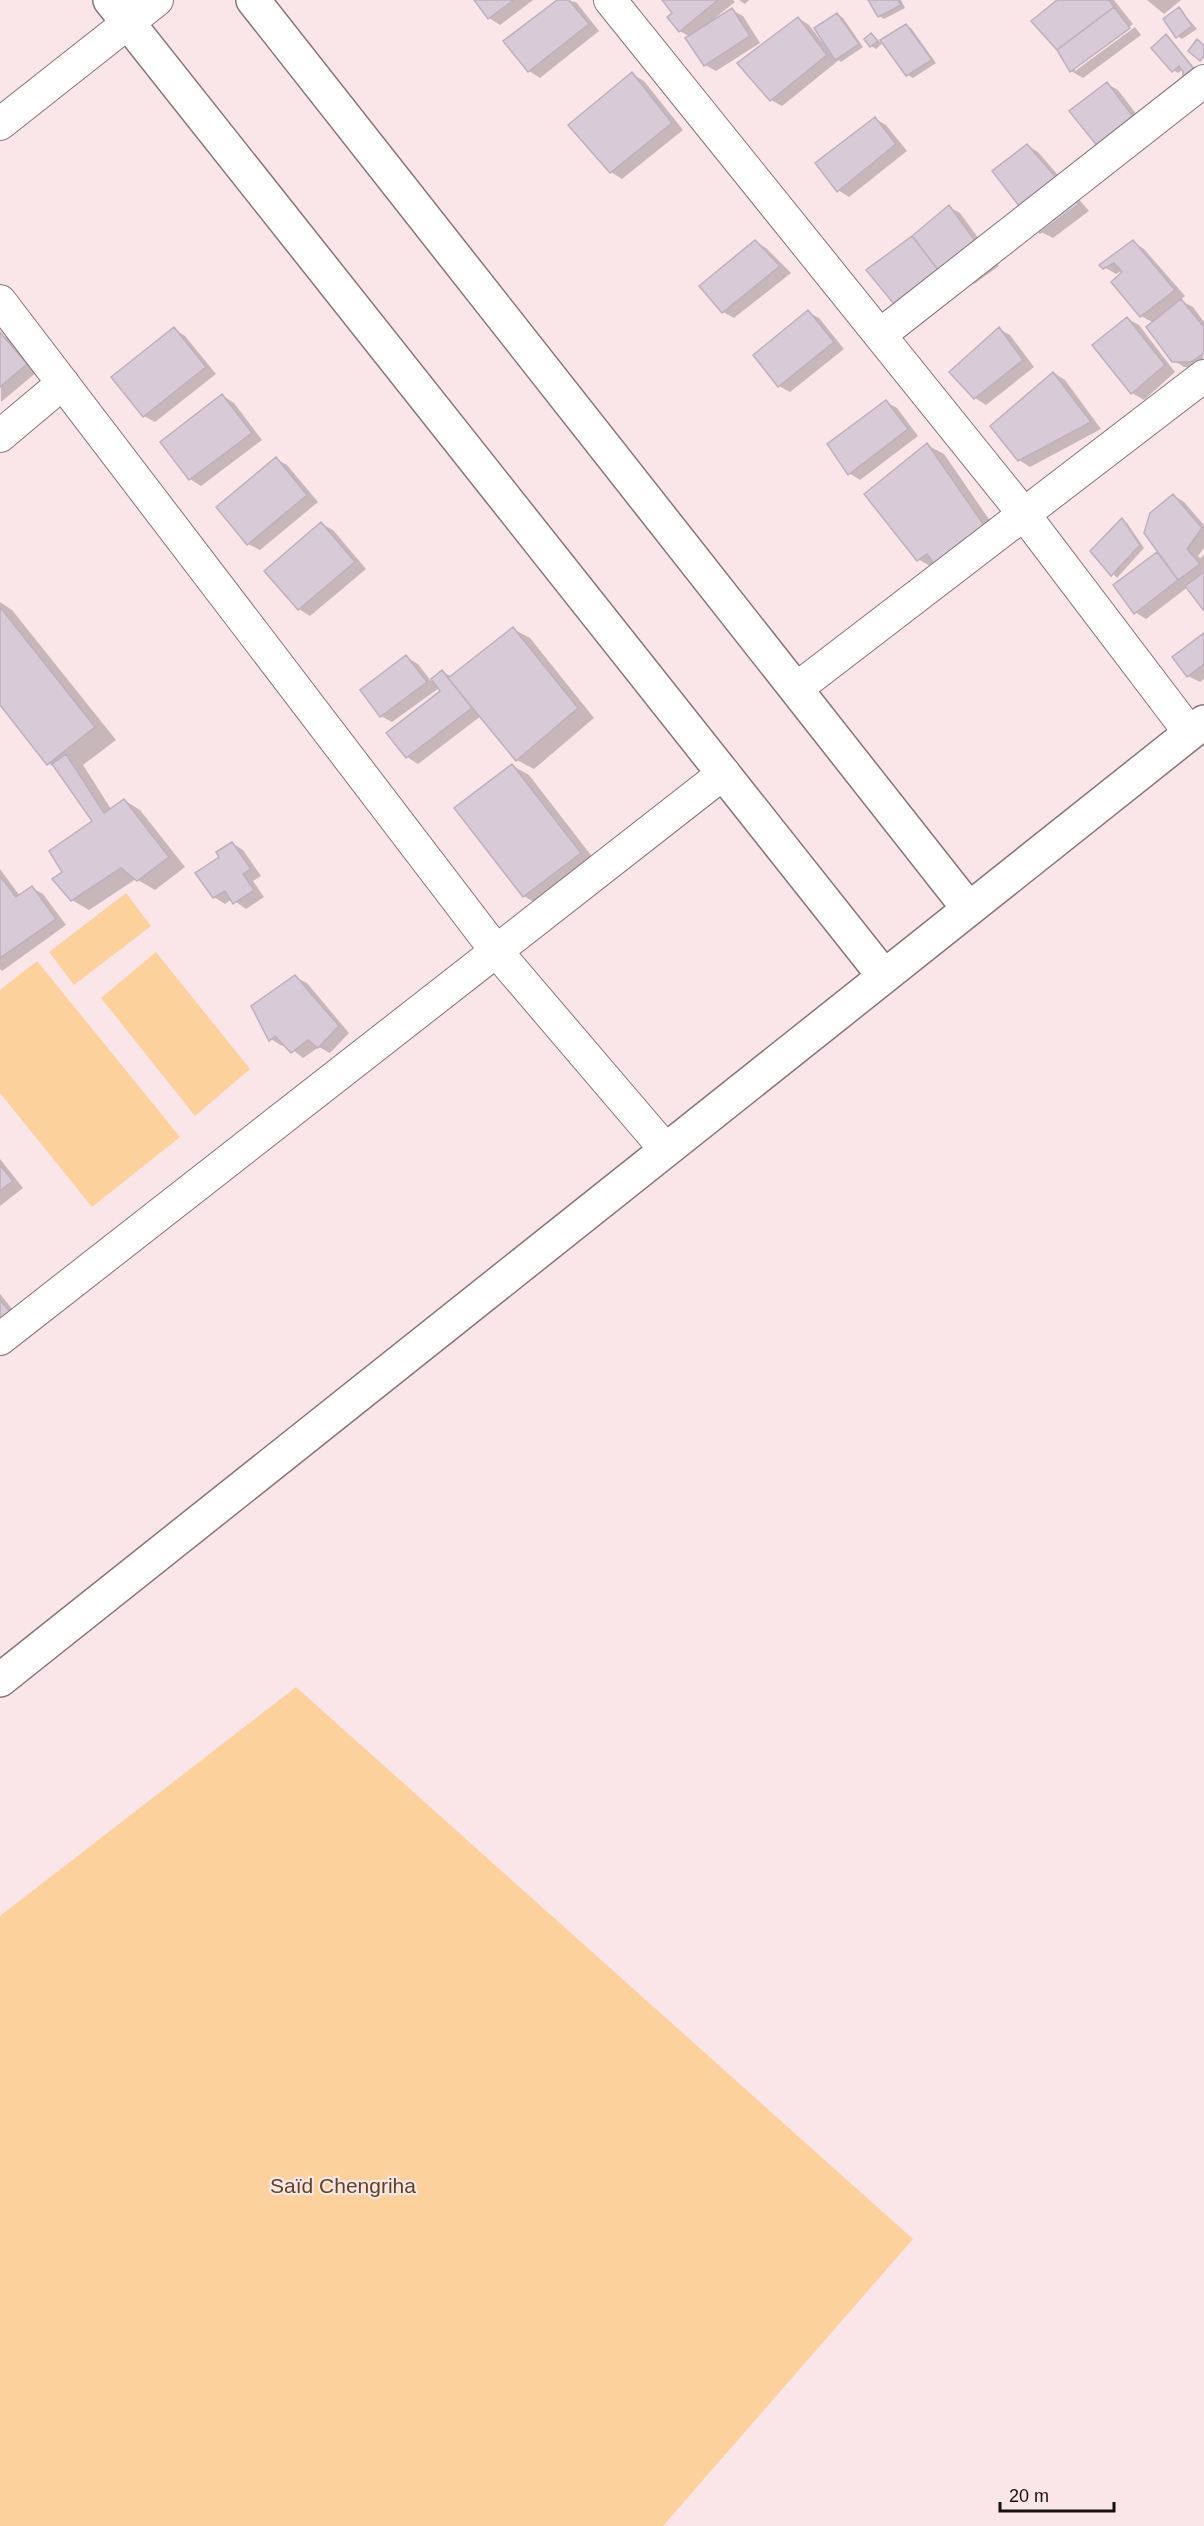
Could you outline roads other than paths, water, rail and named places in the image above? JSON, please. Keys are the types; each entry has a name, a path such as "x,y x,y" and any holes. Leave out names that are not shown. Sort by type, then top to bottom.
{"street":[{"path":"0,124 119,11 157,0"},
{"path":"253,0 969,909"},
{"path":"0,1680 1197,727 610,0"},
{"path":"119,11 884,975"},
{"path":"880,335 1204,81"},
{"path":"0,301 497,951 666,1150"},
{"path":"796,689 1204,376"},
{"path":"0,436 63,383"},
{"path":"0,1339 724,773"}],"park label":[{"name":"Saïd Chengriha","path":"343,2186"}]}
